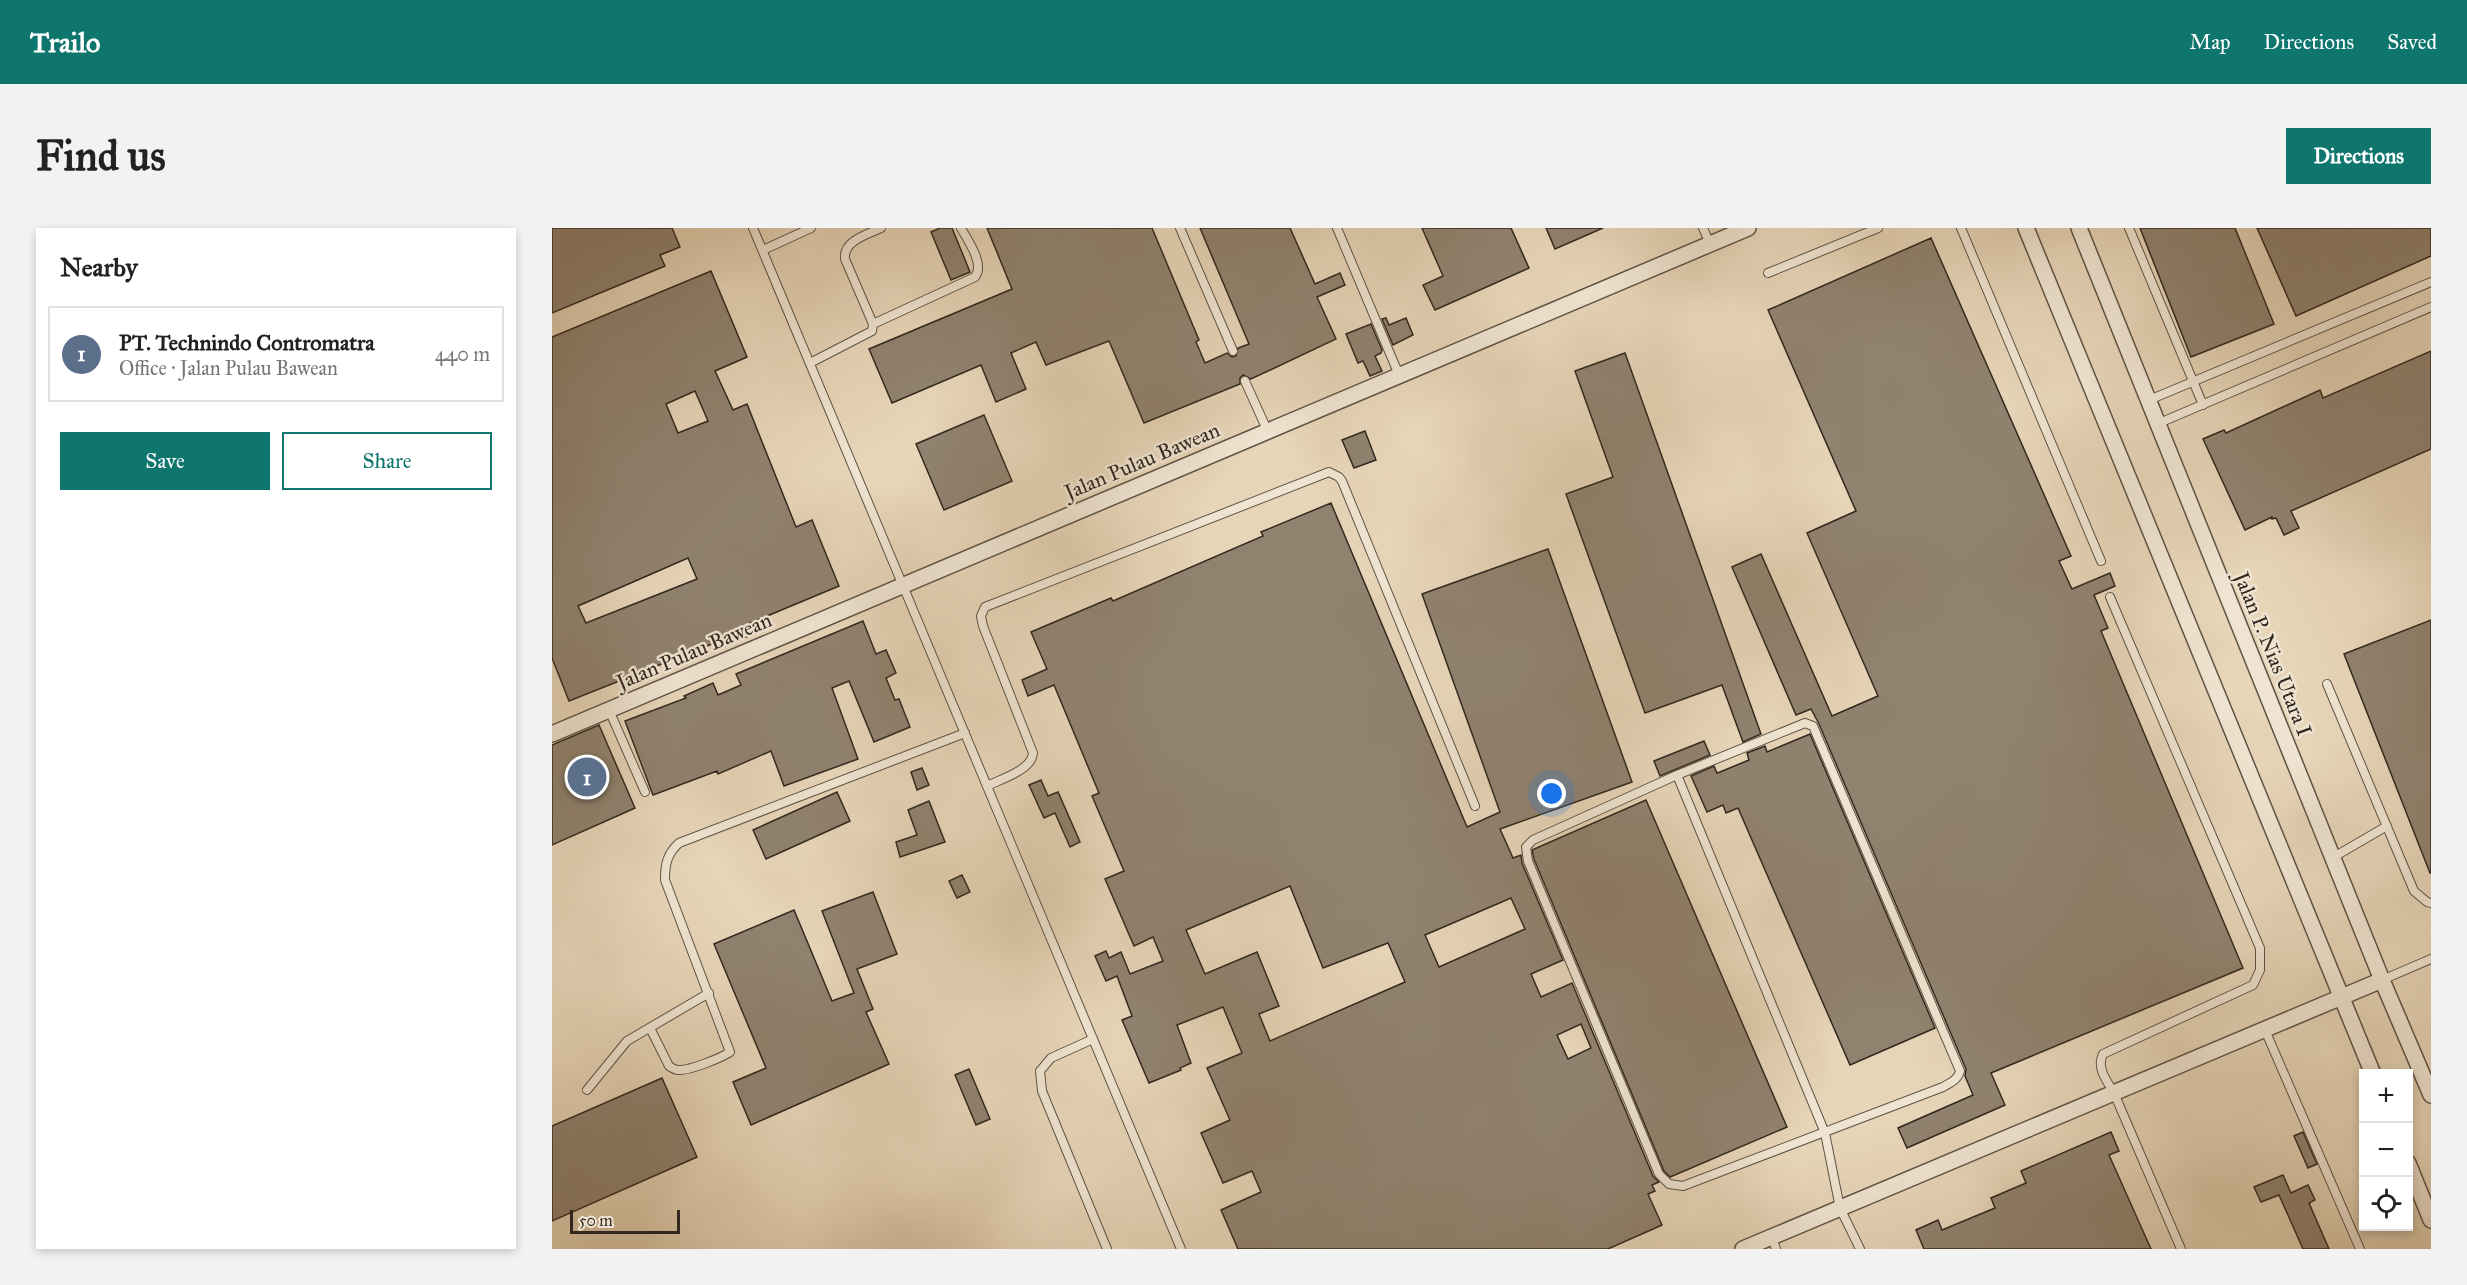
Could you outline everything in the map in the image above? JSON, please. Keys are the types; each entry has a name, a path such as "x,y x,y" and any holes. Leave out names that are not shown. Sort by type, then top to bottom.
{"street":[{"name":"Jalan Pulau Bawean","path":"552,734 1748,228"},
{"path":"2026,228 2371,1069"},
{"name":"Jalan P. Nias Utara I","path":"2079,228 2332,858 2431,1095"},
{"path":"1743,1249 1774,1243 1840,1208 2382,980"},
{"path":"2413,1173 2431,1220"}],"lane":[{"path":"753,228 1181,1249"},
{"path":"763,250 811,228"},
{"path":"810,363 872,331 873,324 845,259 844,251 848,245 881,228"},
{"path":"873,324 975,277 978,273 978,265 961,228"},
{"path":"1180,228 1233,351"},
{"path":"1337,228 1399,375"},
{"path":"1703,228 1710,244"},
{"path":"1768,273 1878,228"},
{"path":"1961,228 2101,561"},
{"path":"2130,228 2203,405"},
{"path":"2149,400 2431,282"},
{"path":"2157,424 2431,307"},
{"path":"1245,381 1268,432"},
{"path":"987,786 1027,765 1033,758 1033,753 982,626 981,616 985,607 1329,472 1342,481 1475,806"},
{"path":"2110,597 2260,948 2260,970 2253,985 2103,1054 2100,1060 2101,1069 2114,1093 2181,1249"},
{"path":"2327,684 2414,891 2431,903"},
{"path":"609,710 645,792"},
{"path":"1805,723 1811,724 1960,1071 1959,1077 1943,1087 1683,1186 1676,1187 1663,1180 1528,861 1526,847 1533,840 1677,775 1805,723"},
{"path":"650,1028 669,1066 679,1071 729,1054 730,1048 665,880 665,861 672,849 679,843 965,733"},
{"path":"1677,775 1825,1133 1840,1208 1860,1249"},
{"path":"2332,858 2387,826"},
{"path":"2382,980 2431,959"},
{"path":"587,1090 621,1047 709,993"},
{"path":"2265,1030 2360,1249"},
{"path":"1093,1039 1051,1058 1040,1071 1042,1091 1107,1249"}],"building":[{"path":"552,228 672,228 680,247 660,255 665,266 552,313"},
{"path":"940,228 952,228 970,272 951,280 931,232"},
{"path":"987,228 1152,228 1199,340 1196,342 1205,363 1227,353 1232,357 1236,356 1238,348 1249,344 1200,228 1290,228 1315,284 1340,273 1345,285 1317,297 1336,339 1251,379 1243,375 1240,378 1240,384 1144,423 1109,341 1046,365 1036,342 1011,353 1026,389 996,402 981,365 892,403 869,349 1012,289"},
{"path":"1422,228 1511,228 1529,268 1435,310 1423,285 1443,276"},
{"path":"1546,228 1603,228 1555,249"},
{"path":"2140,228 2235,228 2274,324 2191,357"},
{"path":"2257,228 2431,228 2431,256 2296,316"},
{"path":"1931,238 2071,556 2059,561 2072,589 2110,573 2115,586 2094,595 2108,628 2101,631 2243,968 1991,1073 2005,1105 1907,1148 1898,1128 1973,1095 1965,1076 1966,1069 1819,724 1811,709 1796,715 1732,567 1761,554 1832,716 1878,696 1807,533 1856,511 1768,310"},
{"path":"711,271 747,357 715,371 733,410 747,404 796,527 812,520 839,586 748,624 753,634 725,646 722,640 569,701 552,658 552,337","holes":["695,391 708,421 678,433 666,404","688,558 697,579 586,623 578,606"]},
{"path":"1386,318 1389,325 1406,318 1413,335 1393,345 1382,319"},
{"path":"1371,324 1382,350 1375,356 1382,371 1370,376 1363,361 1358,363 1346,334"},
{"path":"2431,351 2431,449 2291,511 2299,528 2284,535 2276,518 2272,519 2272,517 2245,530 2203,439 2224,430 2226,433 2320,390 2323,398"},
{"path":"1625,353 1761,734 1743,742 1722,685 1645,713 1566,494 1613,477 1575,371"},
{"path":"984,415 1012,481 944,510 916,444"},
{"path":"1365,431 1376,460 1354,468 1342,440"},
{"path":"1331,503 1467,827 1500,812 1422,594 1548,549 1632,782 1500,829 1513,858 1521,855 1522,863 1563,960 1531,974 1541,997 1572,983 1653,1176 1659,1182 1652,1185 1655,1191 1648,1194 1662,1225 1608,1249 1238,1249 1221,1210 1261,1192 1252,1171 1223,1183 1201,1133 1230,1120 1207,1068 1242,1053 1223,1007 1177,1025 1191,1063 1180,1068 1181,1070 1149,1083 1122,1020 1132,1016 1117,976 1106,981 1095,956 1106,951 1109,958 1121,952 1130,974 1163,961 1153,937 1134,946 1105,879 1124,871 1092,796 1099,793 1054,685 1028,696 1022,680 1047,669 1031,632 1111,598 1113,601 1263,536 1261,532","holes":["1290,886 1323,968 1388,943 1405,982 1270,1041 1259,1014 1279,1006 1257,952 1205,974 1186,930","1511,898 1525,929 1439,967 1425,935","1581,1024 1591,1048 1568,1059 1557,1035"]},
{"path":"2431,620 2431,873 2430,873 2344,654"},
{"path":"863,621 876,654 886,650 896,673 886,678 895,700 899,699 910,727 874,742 849,681 832,688 858,759 784,786 771,751 718,774 717,771 653,795 625,721 686,698 684,696 713,683 718,695 741,685 736,674"},
{"path":"599,725 635,808 552,845 552,745"},
{"path":"1810,734 1935,1028 1850,1065 1738,808 1726,813 1723,805 1707,812 1691,776 1714,766 1717,773 1720,772 1749,760 1747,753 1765,746 1767,752"},
{"path":"1704,741 1710,755 1660,776 1654,761"},
{"path":"922,768 929,785 917,790 911,772"},
{"path":"1041,780 1048,796 1058,792 1080,842 1070,847 1055,813 1044,818 1029,785"},
{"path":"837,792 850,821 766,859 753,830"},
{"path":"1646,800 1787,1127 1670,1177 1664,1171 1532,850"},
{"path":"929,801 945,842 900,857 896,842 917,835 908,810"},
{"path":"962,875 970,892 957,898 949,881"},
{"path":"873,892 897,954 857,969 873,1009 866,1012 889,1064 751,1125 733,1082 766,1068 714,944 794,910 832,1001 854,993 822,911"},
{"path":"969,1069 990,1119 976,1125 955,1075"},
{"path":"662,1078 697,1157 552,1221 552,1126"},
{"path":"2111,1132 2119,1151 2109,1155 2151,1249 1924,1249 1916,1230 1938,1220 1942,1230 1995,1208 1991,1198 2026,1183 2021,1171"},
{"path":"2303,1132 2317,1164 2308,1168 2294,1136"},
{"path":"2283,1175 2291,1193 2308,1185 2315,1200 2309,1203 2329,1249 2303,1249 2279,1195 2261,1202 2254,1187"}],"place":[{"name":"PT. Technindo Contromatra","path":"587,777"}]}
